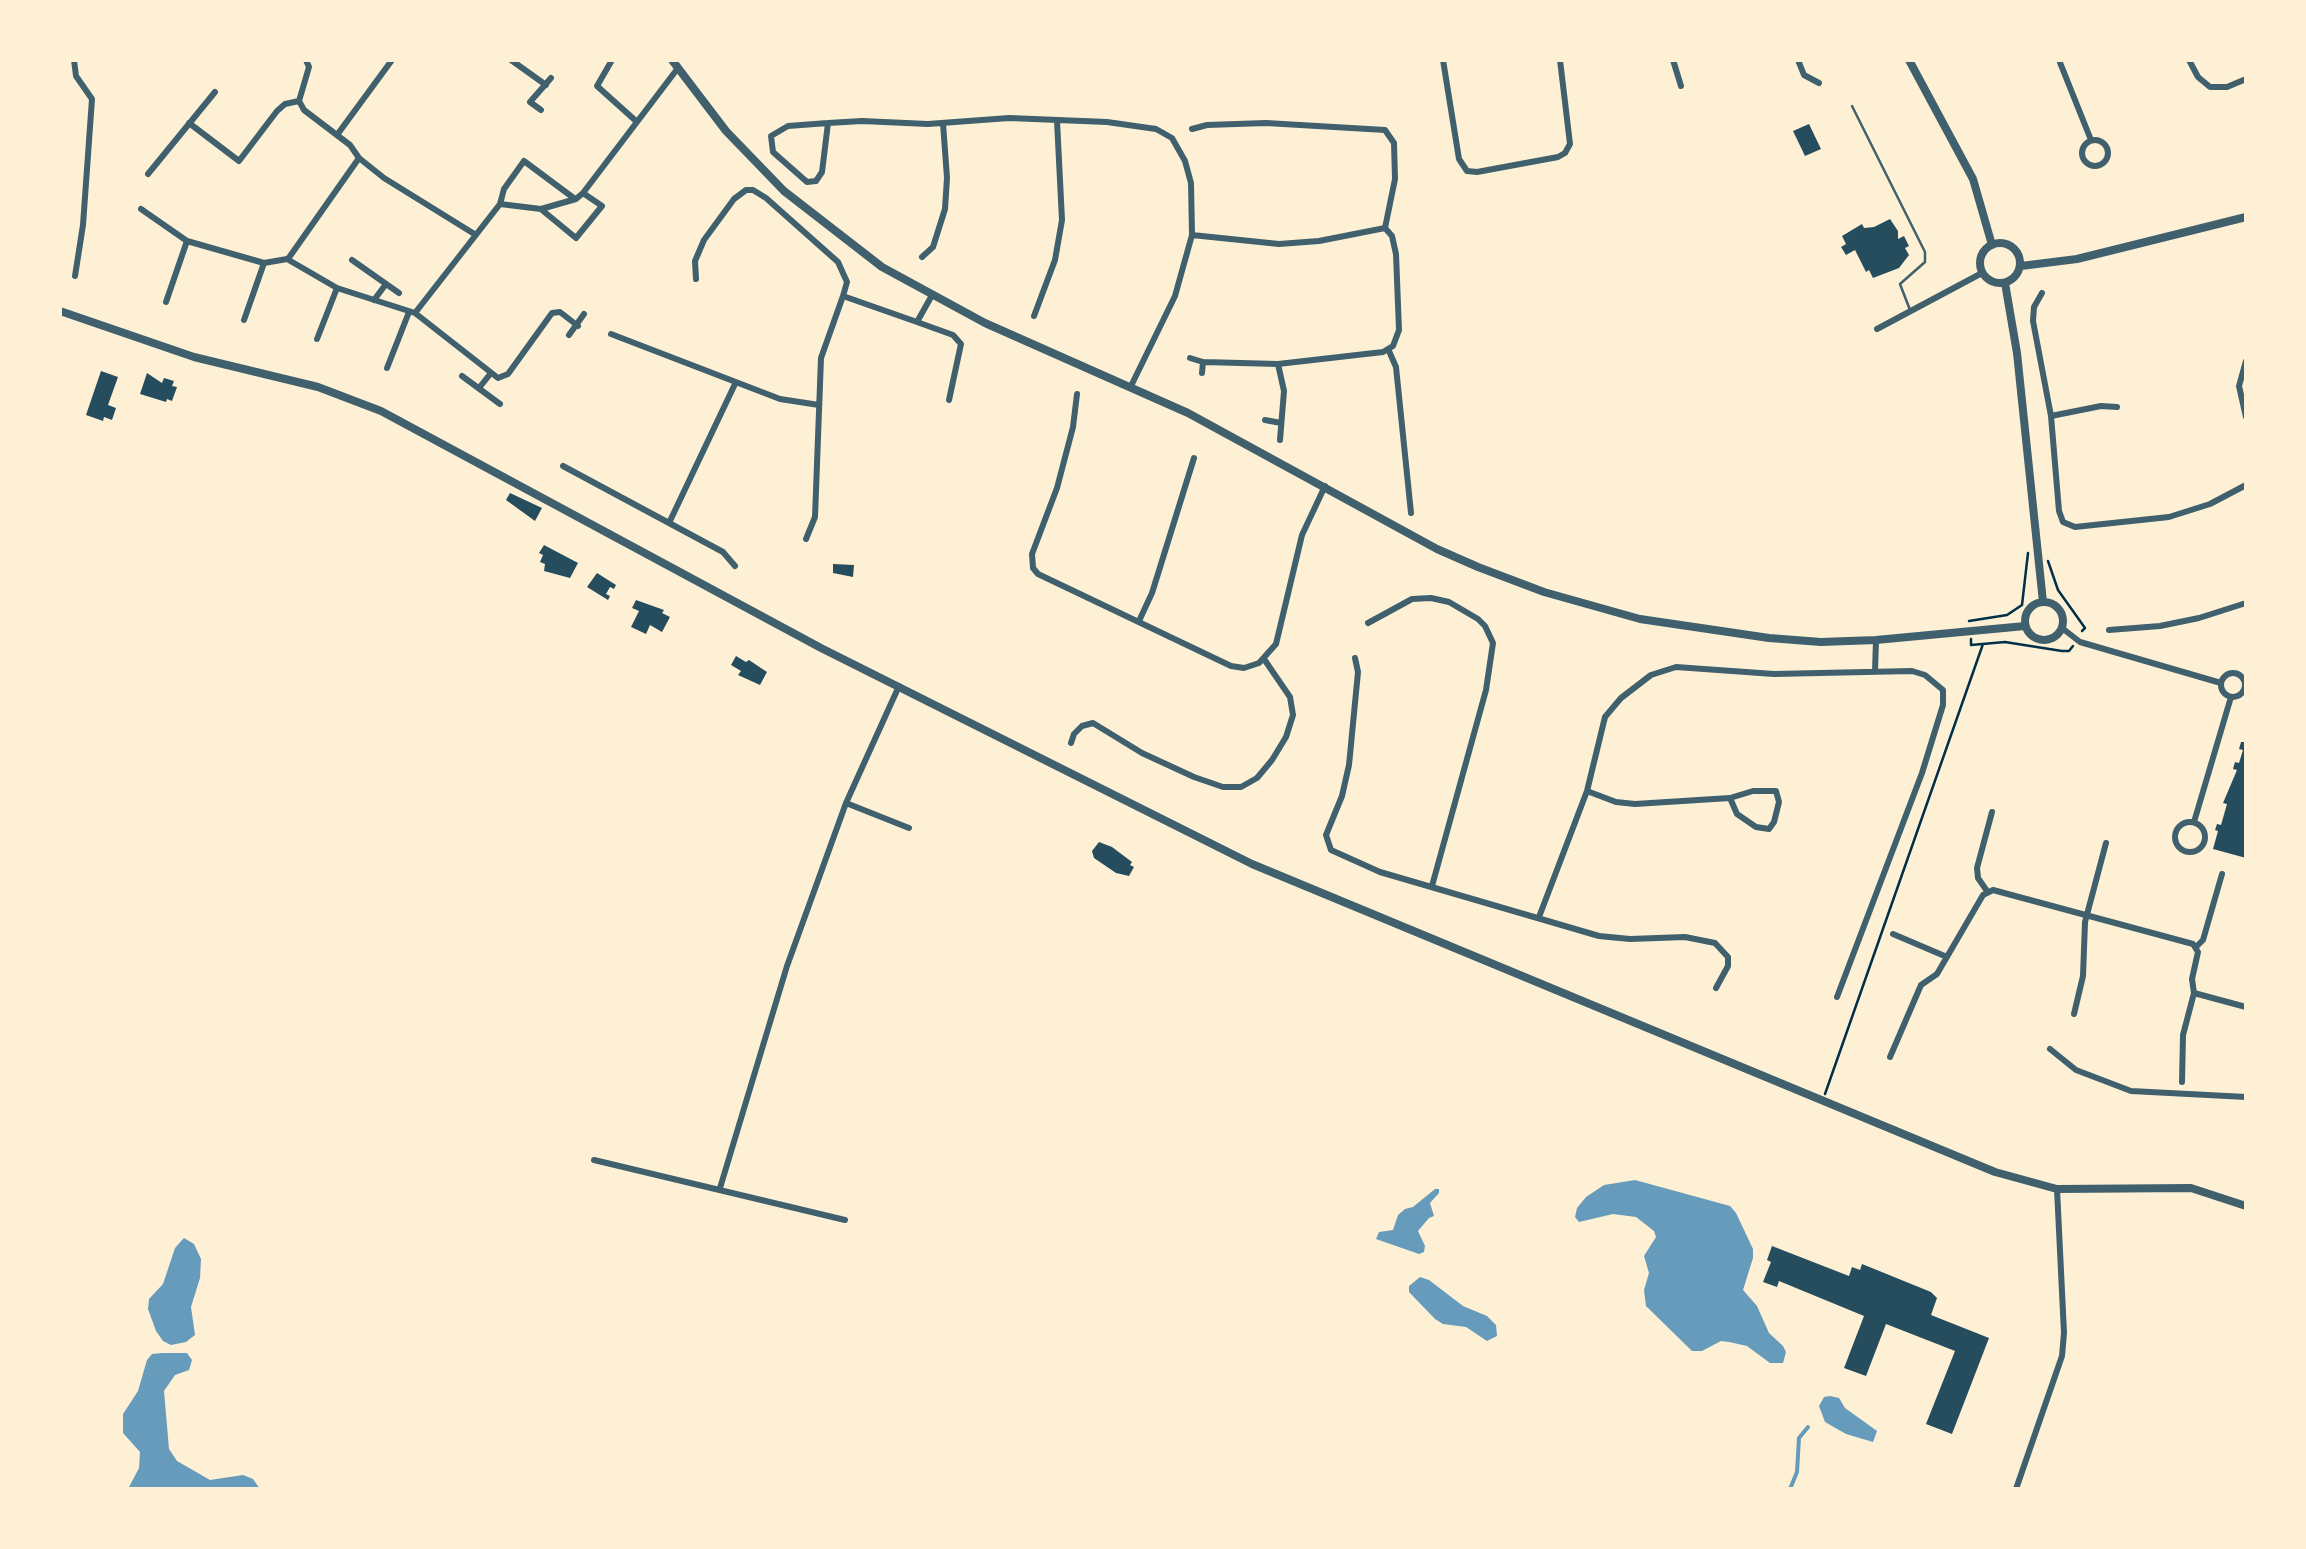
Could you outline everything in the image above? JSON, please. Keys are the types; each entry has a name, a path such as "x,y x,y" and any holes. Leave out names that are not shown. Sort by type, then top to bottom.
{"street":[{"path":"74,60 76,76 92,99 75,276"},
{"path":"306,60 309,67 299,100 304,110 384,178 476,235"},
{"path":"337,135 392,60"},
{"path":"511,60 548,81 530,102 542,110"},
{"path":"612,60 598,86 636,120"},
{"path":"1443,60 1462,164 1477,172 1565,153 1570,144 1560,60"},
{"path":"1673,60 1681,86"},
{"path":"1798,60 1804,75 1819,83"},
{"path":"1909,60 1974,179 1992,245"},
{"path":"2059,60 2091,140"},
{"path":"2189,60 2210,87 2227,87 2246,79"},
{"path":"500,204 541,209 579,196 675,64 726,131 784,191 845,241 932,297 1131,386 1462,560 1509,580 1593,607 1664,624 1769,638 1876,640 2026,626"},
{"path":"148,174 215,92"},
{"path":"189,122 239,161 277,111 299,100"},
{"path":"828,123 822,172 816,180 807,182 773,152 771,136 788,126 828,123 943,123 1009,118 1138,125 1170,137 1185,161 1191,183 1192,235 1175,296 1131,386"},
{"path":"1034,316 1055,260 1062,220 1057,121"},
{"path":"922,258 932,247 945,209 943,123"},
{"path":"1192,129 1273,123 1384,130 1394,143 1394,196 1386,228 1394,240 1398,270 1399,330 1389,350 1396,368 1411,513"},
{"path":"2091,140 2100,140 2107,146 2108,155 2100,166 2087,164 2082,157 2082,149 2091,140"},
{"path":"288,259 359,158"},
{"path":"387,368 412,312 500,204 504,189 524,161 602,206 576,238 541,209"},
{"path":"696,279 695,261 704,240 734,199 753,190 838,262 847,282 824,347 815,518 806,539"},
{"path":"141,209 187,241 264,262 288,259 337,288 412,312 498,378 505,377 552,314 560,312 578,326"},
{"path":"2020,266 2109,252 2246,217"},
{"path":"1192,235 1251,244 1294,244 1386,228"},
{"path":"166,302 187,241"},
{"path":"1992,245 2010,246 2018,254 2017,276 2005,283 1992,282 1982,273 1981,257 1992,245"},
{"path":"352,260 398,292"},
{"path":"244,320 264,262"},
{"path":"1877,329 1982,273"},
{"path":"2005,283 2020,377 2043,602"},
{"path":"374,300 386,284"},
{"path":"316,339 337,288"},
{"path":"2042,293 2032,322 2051,416 2063,522 2075,527 2154,520 2210,504 2246,485"},
{"path":"843,296 954,335 962,344 949,400"},
{"path":"917,322 932,297"},
{"path":"60,311 225,366 318,386 381,411 710,590 1252,864 1996,1172 2057,1189 2191,1188 2246,1206"},
{"path":"569,335 584,314"},
{"path":"611,334 735,384 791,402 819,404"},
{"path":"1190,358 1203,362 1278,364 1389,350"},
{"path":"2246,361 2239,383 2246,417"},
{"path":"1202,373 1203,362"},
{"path":"1278,364 1284,391 1280,440"},
{"path":"480,388 492,373"},
{"path":"462,376 500,404"},
{"path":"669,523 735,384"},
{"path":"1077,394 1070,438 1032,564 1038,574 1231,666 1244,668 1264,660 1278,638 1302,535 1326,486"},
{"path":"2051,416 2101,406 2117,407"},
{"path":"1265,420 1280,423"},
{"path":"1139,621 1152,592 1194,458"},
{"path":"563,466 722,552 734,566"},
{"path":"1368,623 1412,599 1432,598 1449,602 1478,619 1486,626 1493,643 1486,690 1432,886"},
{"path":"2043,602 2058,609 2063,619 2054,638 2043,641 2032,636 2026,626 2029,610 2043,602"},
{"path":"2109,630 2173,624 2246,603"},
{"path":"2062,628 2222,683"},
{"path":"1875,672 1876,640"},
{"path":"1356,658 1349,765 1326,842 1331,850 1367,866 1569,928 1614,938 1686,937 1715,943 1728,958 1716,988"},
{"path":"1071,743 1082,726 1093,723 1142,753 1194,777 1223,787 1241,786 1257,778 1272,760 1293,715 1290,697 1264,660"},
{"path":"1539,917 1587,791 1605,717 1621,698 1651,675 1676,667 1774,674 1925,674 1940,686 1944,700 1922,773 1838,998"},
{"path":"2230,674 2238,674 2246,688 2231,697 2222,690 2222,683 2230,674"},
{"path":"720,1188 787,966 846,803 899,686"},
{"path":"2194,822 2231,697"},
{"path":"1587,791 1616,802 1635,804 1776,791 1779,802 1769,830 1756,827 1737,814 1730,798"},
{"path":"846,803 909,828"},
{"path":"1987,891 1978,878 1977,868 1992,812"},
{"path":"2194,822 2204,832 2203,842 2192,851 2183,850 2176,843 2175,833 2184,823 2194,822"},
{"path":"2074,1014 2084,976 2082,937 2106,843"},
{"path":"2182,1082 2183,1035 2194,993 2196,947 2203,940 2222,874"},
{"path":"1987,891 2001,891 2087,913 2196,947"},
{"path":"1890,1057 1921,986 1937,974 1987,891"},
{"path":"1893,934 1947,958"},
{"path":"2194,993 2246,1008"},
{"path":"2050,1050 2076,1070 2131,1091 2246,1097"},
{"path":"594,1160 845,1220"},
{"path":"2016,1489 2062,1356 2057,1189"}],"lane":[{"path":"1852,106 1926,256 1900,284 1911,311"}],"path":[{"path":"1974,645 2019,643 2069,651 2085,628 2056,584 2046,560"},
{"path":"1974,619 2013,612 2024,602 2028,574"},
{"path":"1823,1100 1981,644"}],"water":[{"path":"1635,1180 1730,1206 1736,1213 1753,1249 1743,1290 1757,1306 1769,1333 1783,1346 1783,1363 1770,1363 1747,1346 1729,1342 1692,1351 1646,1306 1644,1290 1649,1273 1644,1256 1656,1237 1654,1231 1636,1217 1613,1214 1579,1222 1575,1217 1586,1197 1604,1185"},
{"path":"1435,1189 1439,1193 1430,1203 1434,1216 1418,1231 1424,1252 1419,1254 1376,1239 1379,1232 1393,1230 1398,1215 1405,1209"},
{"path":"184,1238 194,1244 201,1259 191,1307 195,1335 171,1345 156,1331 148,1309 149,1299 163,1284 175,1248"},
{"path":"1420,1277 1463,1306 1487,1316 1496,1325 1497,1336 1487,1341 1466,1327 1435,1319 1409,1292 1409,1286"},
{"path":"187,1353 192,1360 189,1370 175,1375 164,1391 169,1449 177,1461 210,1480 243,1475 253,1479 260,1489 128,1489 139,1468 140,1452 123,1433 123,1414 138,1391 152,1354"},
{"path":"1824,1397 1839,1398 1845,1408 1877,1431 1873,1442 1825,1422 1819,1406"}],"building":[{"path":"1809,124 1821,149 1805,156 1793,131"},
{"path":"1890,219 1898,239 1904,236 1909,255 1899,268 1873,278 1855,250 1846,255 1841,247 1846,244 1842,236 1862,224 1864,228 1874,227"},
{"path":"101,371 118,377 108,405 116,408 112,420 86,415"},
{"path":"147,373 162,383 164,378 174,381 172,386 177,387 172,401 140,394"},
{"path":"510,493 542,508 535,521 506,500"},
{"path":"544,545 578,563 570,578 544,571 545,564 540,562 543,555 539,553"},
{"path":"833,564 854,565 853,577 833,573"},
{"path":"597,573 616,585 606,594 610,596 608,600 587,587"},
{"path":"636,600 664,610 662,613 670,617 662,632 650,625 646,634 631,627 639,611 632,608"},
{"path":"736,656 767,672 760,685 738,675 741,671 731,665"},
{"path":"2241,742 2246,742 2246,858 2213,849 2218,831 2215,830 2217,824 2221,825 2227,804 2223,803 2237,770 2233,769 2235,762 2239,763 2243,750 2239,749"},
{"path":"1099,842 1132,862 1134,867 1129,876 1116,873 1094,858 1092,851"},
{"path":"1772,1246 1849,1276 1852,1267 1860,1270 1862,1264 1931,1292 1937,1298 1931,1315 1989,1338 1952,1434 1926,1424 1955,1351 1886,1324 1866,1376 1844,1368 1864,1316 1779,1281 1777,1287 1763,1282"}],"waterway":[{"path":"1790,1489 1797,1472 1799,1438 1808,1427"}]}
